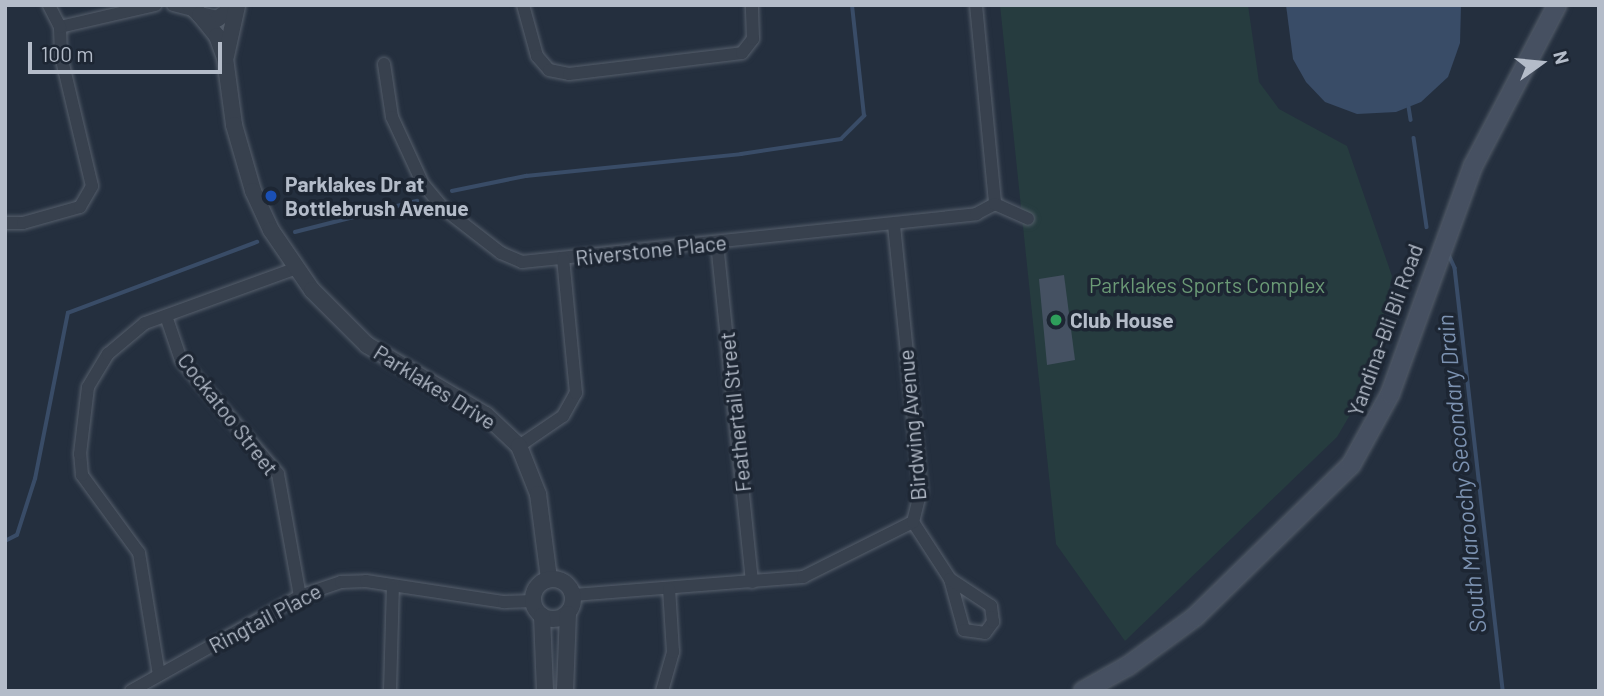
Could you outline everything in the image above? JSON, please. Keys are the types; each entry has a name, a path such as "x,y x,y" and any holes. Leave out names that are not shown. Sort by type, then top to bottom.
{"main road":[{"name":"Yandina-Bli Bli Road","path":"1083,691 1128,666 1195,617 1351,465 1390,394 1473,166 1557,5"}],"street":[{"path":"5,223 23,223 80,206 90,193 92,180 61,56 60,27 49,5"},
{"path":"60,27 155,5"},
{"path":"173,5 217,19 237,5"},
{"name":"Parklakes Drive","path":"225,58 237,5"},
{"path":"523,5 537,56 550,70 569,74 742,53 753,39 752,5"},
{"path":"976,5 995,204 1028,219"},
{"name":"Parklakes Drive","path":"194,10 217,36 225,58 234,125 253,191 294,269 367,345 486,415 519,446 538,494 549,579"},
{"name":"Riverstone Place","path":"384,64 392,117 431,195 512,259 563,259 894,224 976,214 995,204"},
{"name":"Birdwing Avenue","path":"573,595 812,575 913,522 921,491 894,224"},
{"name":"Feathertail Street","path":"717,243 752,582"},
{"path":"519,446 563,416 576,393 563,259"},
{"path":"159,675 139,553 126,530 85,482 80,454 88,387 98,366 135,330 294,269"},
{"name":"Cockatoo Street","path":"166,316 181,360 278,474 300,596"},
{"path":"913,522 950,579 964,630 985,633 993,622 991,606 950,579"},
{"path":"545,691 542,616 534,601 537,589 549,579 563,582 573,595 568,614 565,691"},
{"name":"Ringtail Place","path":"131,691 300,596 341,582 393,586 488,600 534,601"},
{"path":"390,691 393,586"},
{"path":"662,691 673,652 669,589"},
{"path":"542,616 553,620 568,614"}],"green space":[{"name":"Parklakes Sports Complex","path":"1000,5 1248,5 1259,82 1279,109 1347,146 1392,276 1371,379 1337,437 1125,641 1056,544"}],"water":[{"path":"1286,5 1461,5 1460,43 1448,77 1421,102 1396,112 1357,114 1325,102 1306,82 1293,59"}],"building":[{"name":"Club House","path":"1064,275 1075,360 1047,365 1039,279"}],"waterway":[{"path":"452,191 526,176 741,154 841,139 864,116 852,5"},
{"path":"1409,107 1411,120"},
{"name":"South Maroochy Secondary Drain","path":"1414,138 1427,227"},
{"path":"295,232 417,201"},
{"path":"5,541 17,535 35,479 68,313 257,242"},
{"name":"South Maroochy Secondary Drain","path":"1449,255 1455,268 1503,691"}],"place":[{"name":"Parklakes Dr at Bottlebrush Avenue","path":"271,196"},
{"name":"Club House","path":"1056,320"}]}
